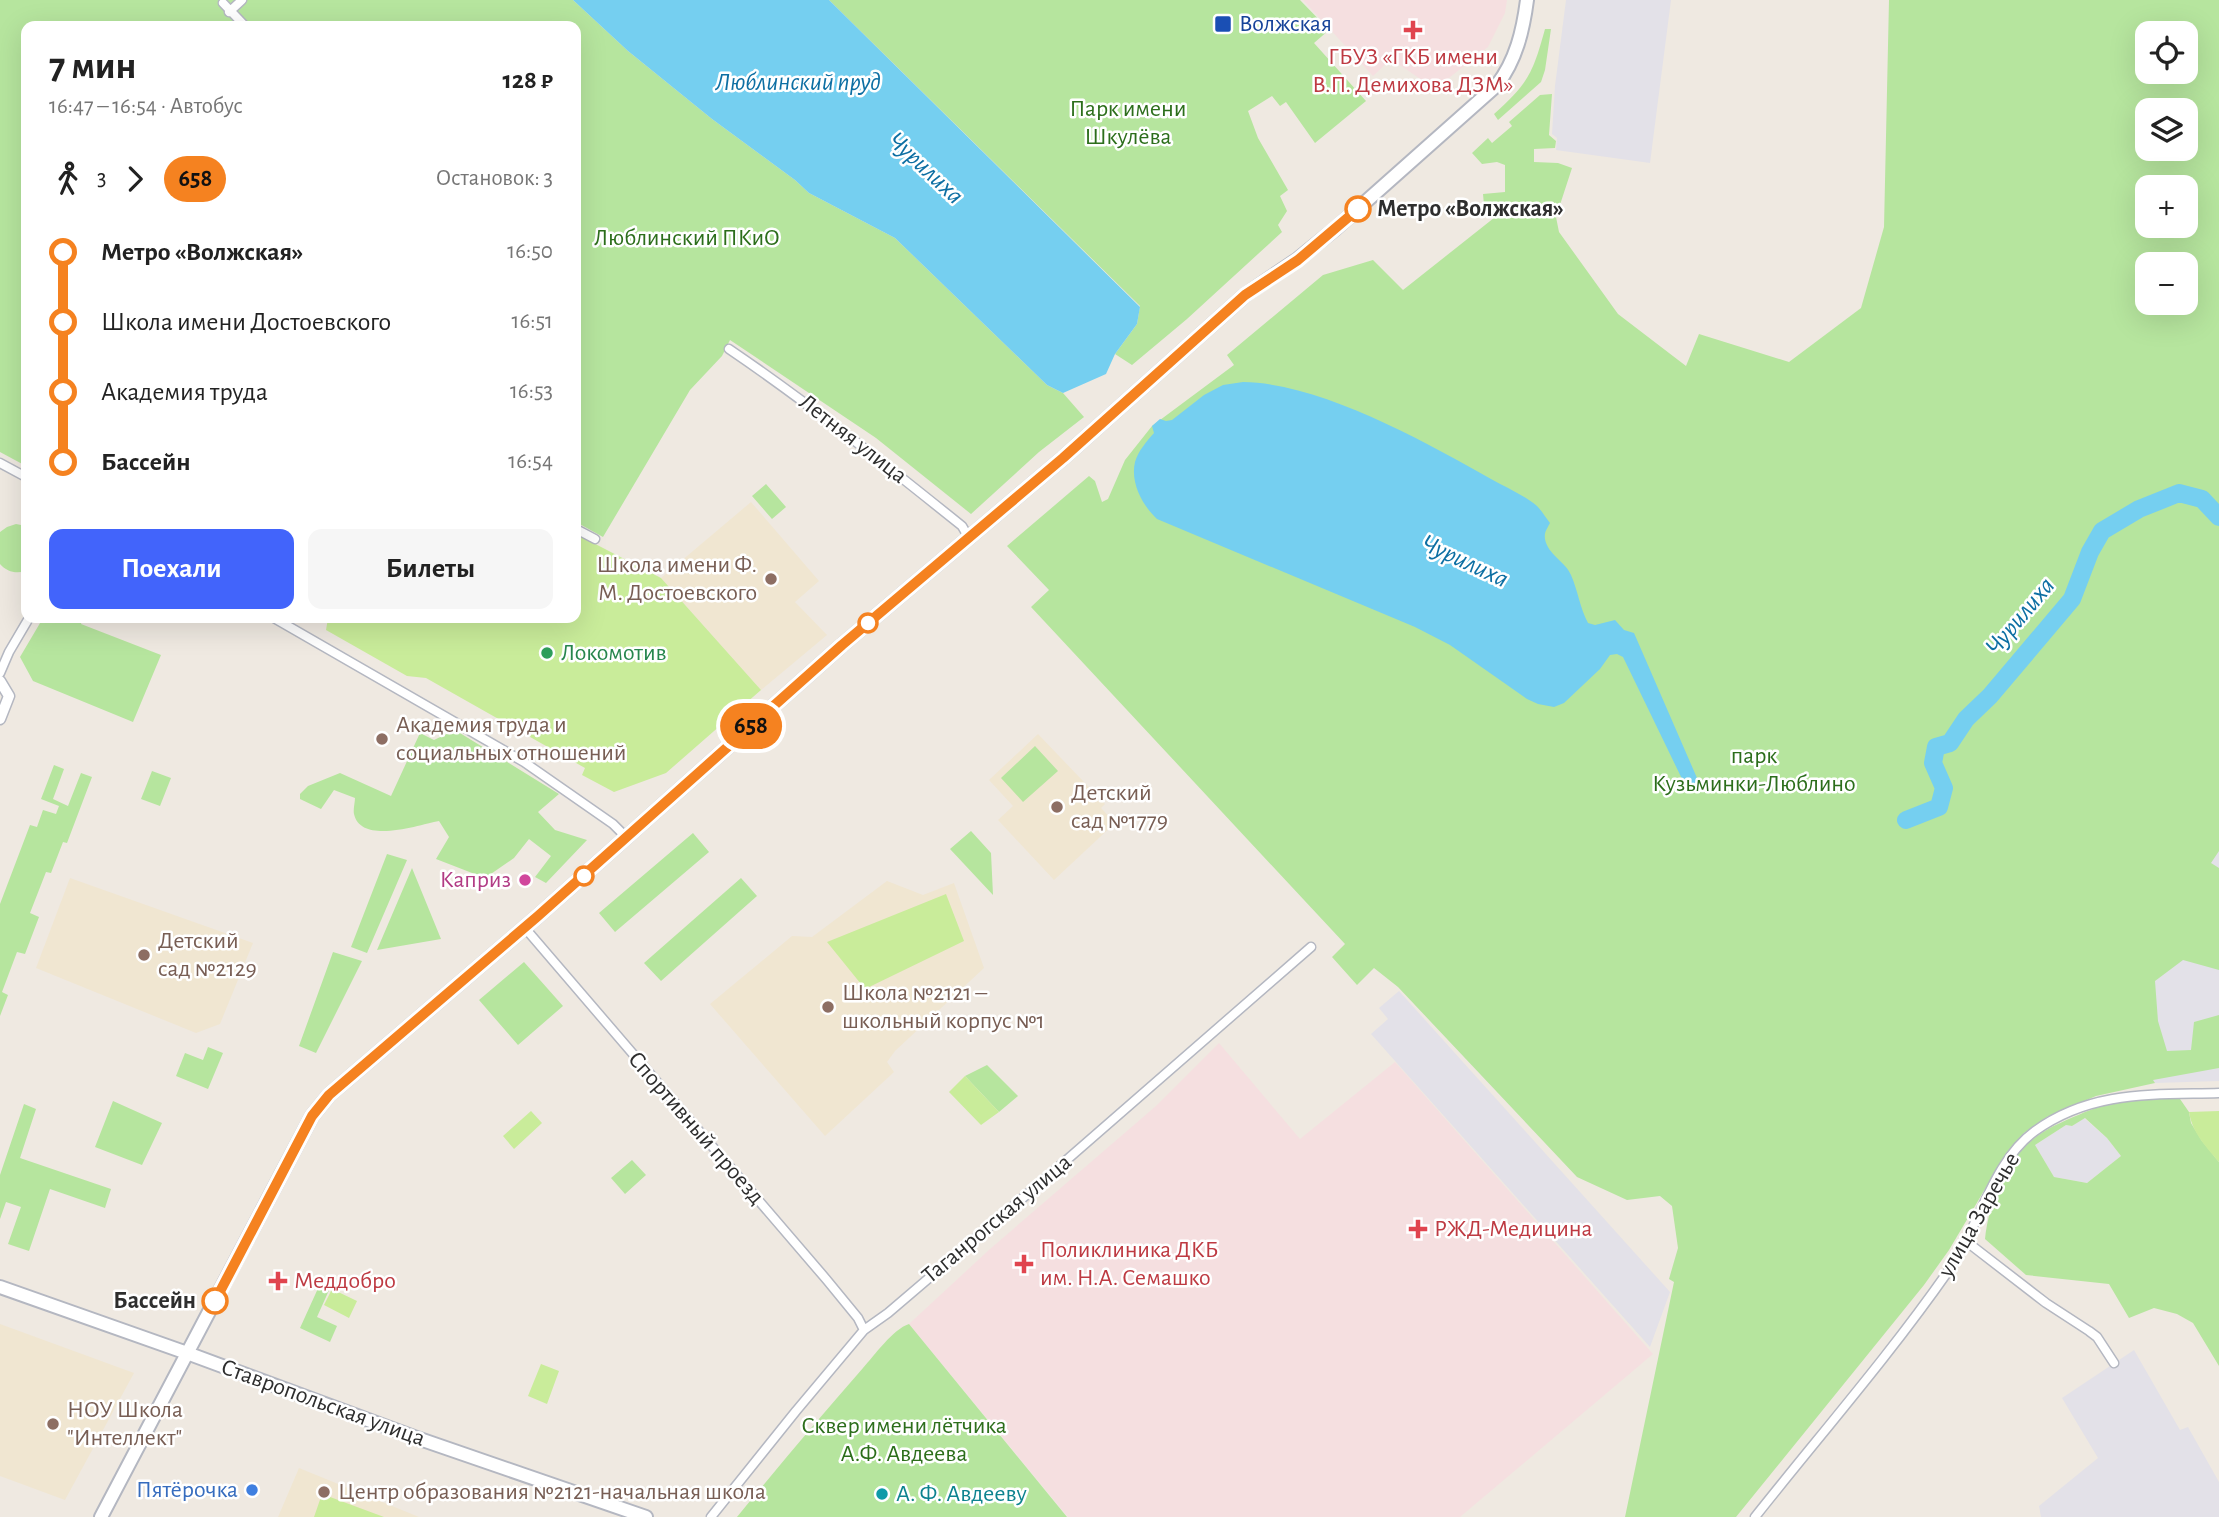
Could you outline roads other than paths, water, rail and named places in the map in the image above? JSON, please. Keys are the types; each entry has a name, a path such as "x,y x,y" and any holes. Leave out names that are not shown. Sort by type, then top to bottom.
{"main road":[{"path":"101,1517 302,1134 320,1105 525,928 842,645 1063,458 1245,295 1298,260 1328,235 1497,85 1516,50 1527,0"},
{"name":"Ставропольская улица","path":"0,1287 414,1437 646,1517"}],"street":[{"path":"229,12 242,0"},
{"path":"223,4 239,21"},
{"name":"Летняя улица","path":"729,349 791,391 891,469 962,526 969,538"},
{"path":"0,463 21,474"},
{"path":"581,532 595,539"},
{"path":"0,673 26,623"},
{"path":"283,623 524,762 613,824 626,837"},
{"path":"0,681 9,696 0,719"},
{"name":"Спортивный проезд","path":"525,928 826,1279 858,1318 864,1330"},
{"name":"Таганрогская улица","path":"711,1517 864,1330 888,1313 1021,1200 1311,947"},
{"name":"улица Заречье","path":"1755,1517 1914,1318 1949,1270 2006,1165 2021,1144 2041,1127 2084,1107 2119,1096 2219,1093"},
{"path":"1966,1242 2046,1303 2089,1331 2115,1363"}],"water":[{"name":"Люблинский пруд","path":"573,0 829,0 1140,307 1137,324 1115,354 1106,374 1063,393 1047,385 895,238 809,193 628,51"},
{"path":"1243,382 1305,392 1338,403 1435,448 1537,506 1550,523 1545,534 1547,545 1571,575 1588,623 1595,625 1615,620 1624,630 1634,633 1697,778 1695,783 1689,786 1684,783 1623,657 1617,654 1610,655 1600,669 1564,703 1554,707 1538,704 1450,645 1415,627 1157,519 1143,501 1134,478 1135,462 1140,450 1154,433 1152,426 1160,419 1172,420 1204,395 1223,385"}],"waterway":[{"name":"Чурилиха","path":"1906,820 1939,807 1944,788 1933,763 1936,747 1950,743 1966,719 1990,696 2072,599 2090,552 2102,531 2139,509 2179,493 2202,499 2219,517"}],"place":[{"name":"Волжская","path":"1223,24"},
{"name":"ГБУЗ «ГКБ имени В.П. Демихова ДЗМ»","path":"1413,30"},
{"name":"Метро «Волжская»","path":"1358,209"},
{"name":"Школа имени Ф. М. Достоевского","path":"771,579"},
{"name":"Локомотив","path":"547,653"},
{"name":"Академия труда и социальных отношений","path":"382,739"},
{"name":"Детский сад №1779","path":"1057,807"},
{"name":"Каприз","path":"525,880"},
{"name":"Детский сад №2129","path":"144,955"},
{"name":"Школа №2121 – школьный корпус №1","path":"828,1007"},
{"name":"РЖД-Медицина","path":"1418,1229"},
{"name":"Поликлиника ДКБ им. Н.А. Семашко","path":"1024,1264"},
{"name":"Меддобро","path":"278,1281"},
{"name":"Бассейн","path":"215,1301"},
{"name":"НОУ Школа \"Интеллект\"","path":"53,1424"},
{"name":"Пятёрочка","path":"252,1490"},
{"name":"Центр образования №2121-начальная школа","path":"324,1492"},
{"name":"А. Ф. Авдееву","path":"882,1494"}],"park label":[{"name":"Парк имени Шкулёва","path":"1128,123"},
{"name":"Люблинский ПКиО","path":"687,238"},
{"name":"парк Кузьминки-Люблино","path":"1754,770"},
{"name":"Сквер имени лётчика А.Ф. Авдеева","path":"904,1440"}]}
